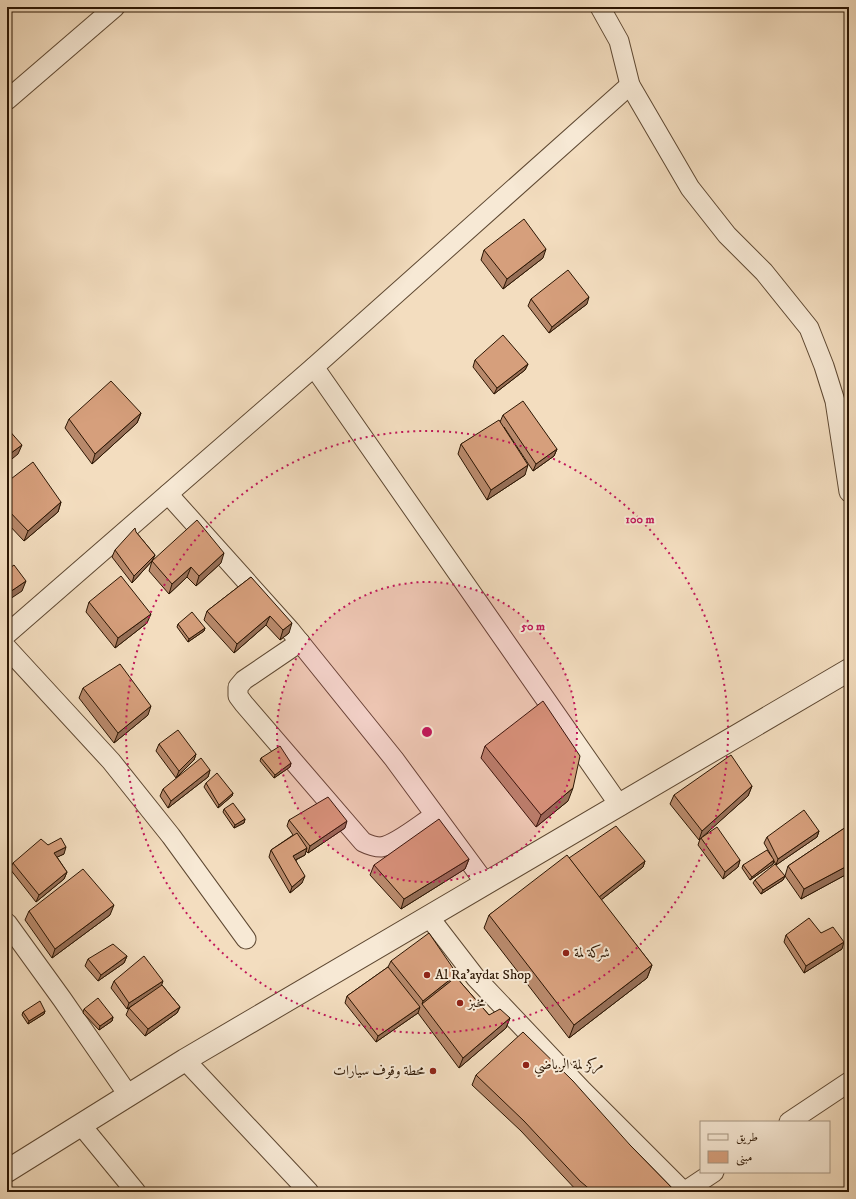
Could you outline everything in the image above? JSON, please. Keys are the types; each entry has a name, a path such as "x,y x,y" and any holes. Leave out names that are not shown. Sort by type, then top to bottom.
{"street":[{"path":"7,100 115,7"},
{"path":"600,7 619,41 630,86 690,188 727,235 764,272 809,328 824,366 835,402 849,492"},
{"path":"7,634 314,367 630,86"},
{"path":"314,367 620,806"},
{"path":"168,494 300,642 394,759 486,884"},
{"path":"300,642 244,680 238,687 238,696 244,704 363,842 373,847 382,847 393,842 435,815"},
{"path":"7,648 111,761 171,836 246,939"},
{"path":"7,1171 186,1060 849,670"},
{"path":"429,917 476,978 583,1091 684,1192 712,1173"},
{"path":"7,923 129,1096"},
{"path":"186,1060 309,1192"},
{"path":"790,1121 849,1082"},
{"path":"81,1126 136,1192"}],"building":[{"path":"524,219 546,249 507,279 484,250"},
{"path":"568,270 589,297 552,327 531,299"},
{"path":"503,335 528,364 497,388 475,360"},
{"path":"111,381 141,413 95,454 69,419"},
{"path":"523,401 557,449 536,464 503,415"},
{"path":"499,420 528,465 491,490 461,444"},
{"path":"7,428 22,445 7,456"},
{"path":"33,462 61,502 28,531 7,509 7,482"},
{"path":"197,520 224,553 199,576 191,567 172,584 152,561"},
{"path":"135,528 136,532 155,555 134,576 115,550"},
{"path":"14,565 26,581 7,594 7,570"},
{"path":"121,576 151,614 118,638 89,602"},
{"path":"251,577 292,623 283,630 270,616 237,644 207,611"},
{"path":"192,612 205,628 189,639 178,624"},
{"path":"120,664 151,706 118,733 83,688"},
{"path":"543,701 580,756 573,788 541,815 485,746"},
{"path":"178,730 196,754 179,771 159,744"},
{"path":"280,746 291,763 275,775 261,758"},
{"path":"731,755 752,786 702,831 674,795"},
{"path":"201,758 210,770 171,801 163,789"},
{"path":"217,773 233,793 219,805 206,783"},
{"path":"328,797 347,821 310,846 289,820"},
{"path":"233,803 245,819 235,825 224,809"},
{"path":"804,810 819,831 778,859 767,837"},
{"path":"439,819 469,859 404,899 374,865"},
{"path":"849,825 849,865 804,889 788,866"},
{"path":"616,826 645,861 599,897 569,858"},
{"path":"717,827 740,860 725,872 701,838"},
{"path":"297,833 307,848 293,856 305,876 292,887 271,850"},
{"path":"61,838 66,847 54,853 67,872 39,895 13,863 41,839 48,845"},
{"path":"767,850 774,860 752,877 743,865"},
{"name":"شركة لمة","path":"567,855 652,965 574,1025 489,915"},
{"path":"775,864 785,876 763,890 755,880"},
{"path":"83,869 114,905 55,949 29,911"},
{"path":"809,918 821,933 833,927 844,942 806,966 786,935"},
{"path":"429,933 457,974 423,1001 391,961"},
{"path":"113,944 127,956 101,975 88,959"},
{"path":"144,956 163,981 129,1003 114,981"},
{"path":"388,967 420,1007 378,1036 347,996"},
{"path":"456,977 489,1015 500,1009 510,1018 463,1058 422,1004"},
{"path":"162,985 180,1007 148,1029 129,1008"},
{"path":"98,998 113,1017 100,1026 84,1009"},
{"path":"40,1001 45,1011 29,1021 23,1012"},
{"path":"523,1032 573,1081 630,1145 676,1192 593,1192 580,1181 524,1121 476,1075"}],"place":[{"name":"شركة لمة","path":"566,953"},
{"name":"Al Ra'aydat Shop","path":"427,975"},
{"name":"مخبز","path":"460,1003"},
{"name":"مركز لمة الرياضي","path":"526,1065"},
{"name":"محطة وقوف سيارات","path":"433,1071"}]}
